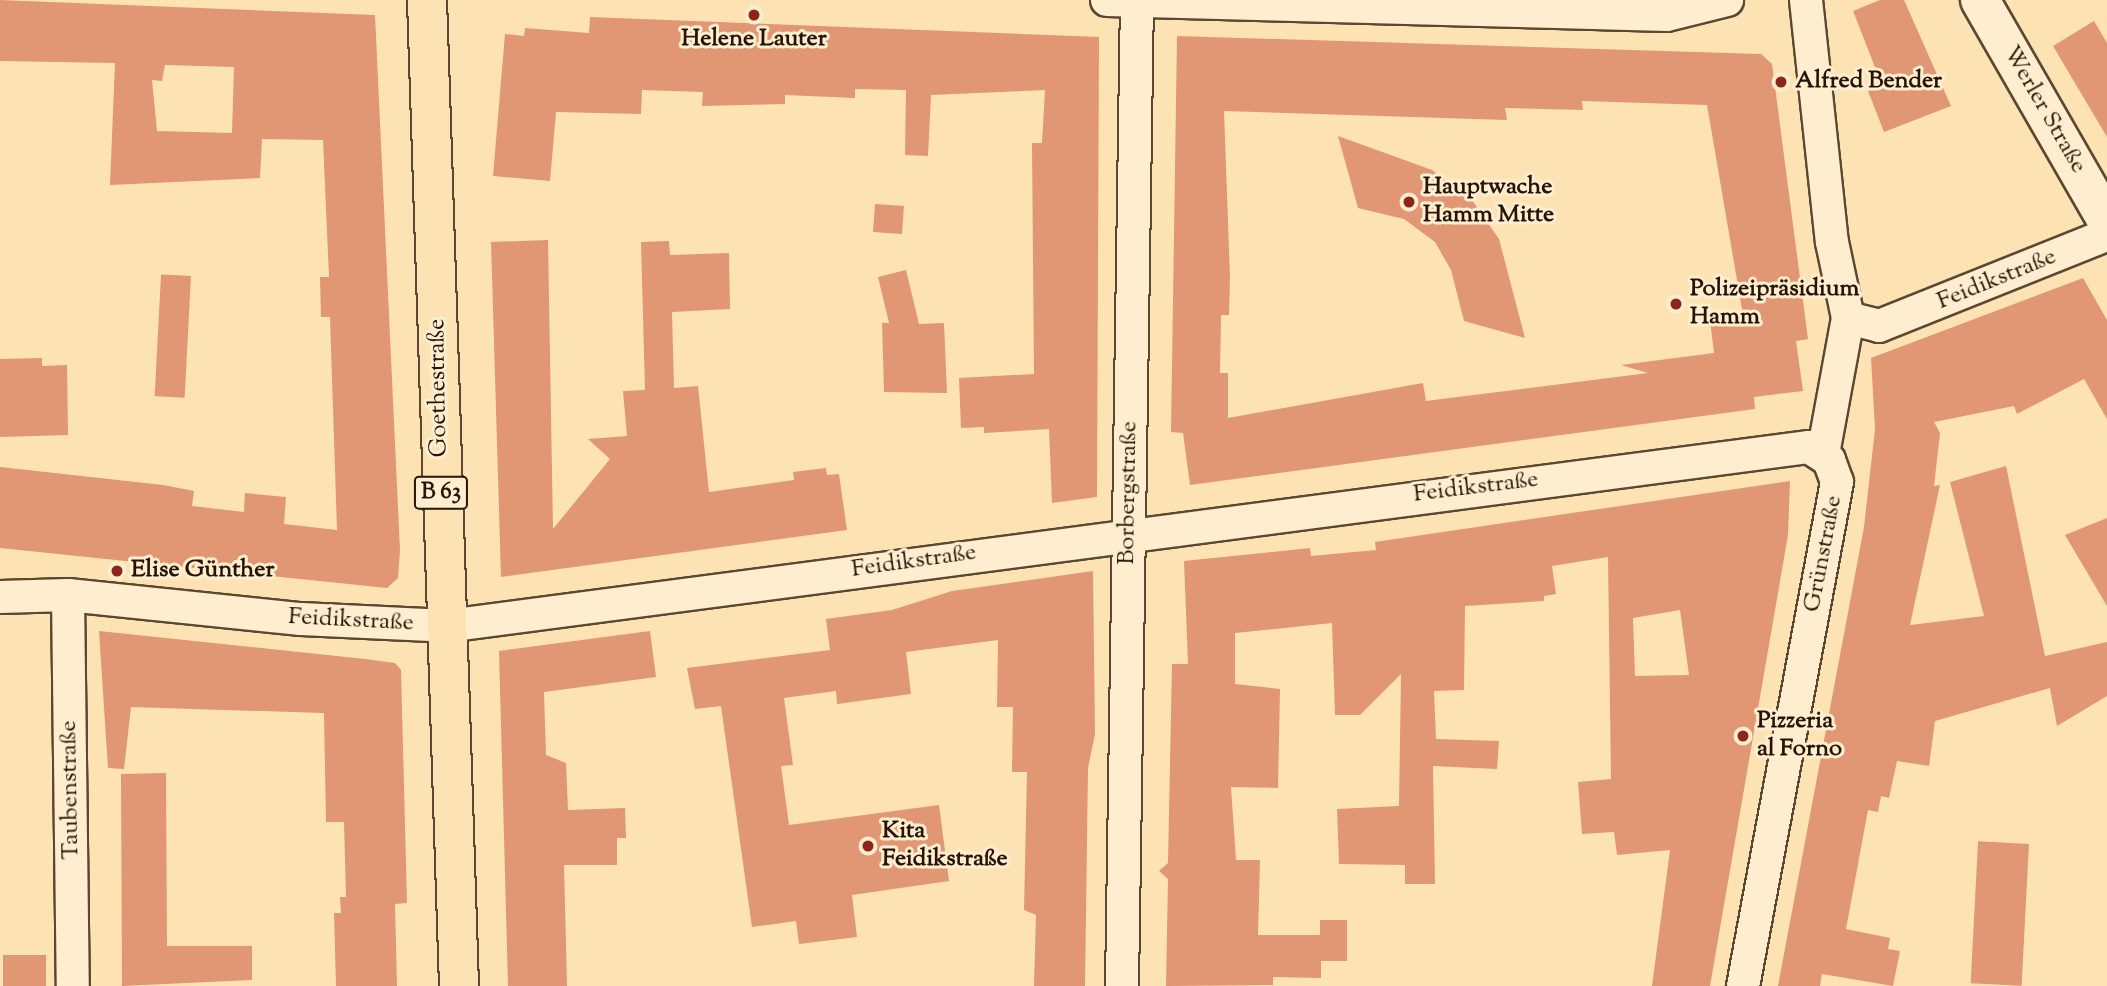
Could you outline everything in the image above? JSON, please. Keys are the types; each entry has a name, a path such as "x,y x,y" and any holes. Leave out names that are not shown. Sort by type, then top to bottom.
{"main road":[{"name":"Goethestraße","path":"427,0 459,986"},
{"name":"Werler Straße","path":"1980,0 2107,221"}],"street":[{"path":"1127,0 1667,16 1727,0"},
{"name":"Borbergstraße","path":"1122,986 1128,532 1127,0"},
{"path":"1806,0 1832,242 1848,318 1823,454"},
{"name":"Feidikstraße","path":"1848,318 1879,326 2107,235"},
{"name":"Feidikstraße","path":"0,597 68,595 301,619 447,626 1128,532 1802,447 1823,454"},
{"name":"Grünstraße","path":"1743,986 1837,482 1823,454"},
{"name":"Taubenstraße","path":"68,595 74,986"}],"building":[{"path":"0,0 375,15 400,550 398,578 387,588 0,548 0,467 163,485 194,491 192,506 244,512 245,493 286,497 284,524 337,530 330,317 321,317 320,277 329,277 323,140 262,139 260,178 110,185 115,63 0,61","holes":["165,65 234,67 232,133 157,131 152,80 162,81"]},
{"path":"1880,0 1904,0 1951,106 1884,132 1868,91 1882,85 1853,11"},
{"path":"590,17 1099,37 1097,497 1052,503 1049,429 984,433 984,427 961,428 959,378 1034,374 1032,143 1042,143 1045,90 931,95 928,156 905,155 906,90 855,89 855,98 785,95 785,104 702,106 703,92 642,90 641,114 556,112 550,181 493,176 505,34 524,36 525,28 589,33"},
{"path":"2094,21 2107,43 2107,137 2053,46"},
{"path":"1177,36 1761,54 1772,64 1808,339 1796,341 1803,391 1754,397 1755,409 1190,485 1183,433 1171,432","holes":["1582,101 1707,105 1743,315 1710,320 1714,353 1621,365 1648,373 1426,401 1423,383 1228,418 1228,373 1220,373 1221,315 1229,315 1230,277 1224,111 1507,120 1505,108 1583,110"]},
{"path":"1338,136 1432,170 1472,200 1499,239 1525,338 1464,321 1451,270 1435,242 1404,219 1358,208"},
{"path":"875,204 904,206 902,234 873,232"},
{"path":"548,240 553,529 610,459 588,439 627,436 623,391 645,390 641,242 669,241 670,255 729,253 730,309 672,312 674,388 698,386 709,492 794,480 793,472 826,468 827,475 839,474 847,530 501,577 491,242"},
{"path":"906,270 919,324 944,323 947,393 884,392 882,323 889,323 878,277"},
{"path":"161,274 191,276 185,398 155,396"},
{"path":"2083,278 2107,320 2107,419 2084,379 2017,414 2014,406 1934,422 1940,433 1934,486 1940,485 1910,625 1984,616 1950,482 2006,466 2045,656 2107,642 2107,696 2057,726 2050,688 1935,721 1929,766 1897,761 1889,798 1881,796 1878,812 1868,810 1846,929 1890,938 1888,949 1900,951 1893,986 1822,974 1820,986 1778,986 1864,527 1875,429 1871,358"},
{"path":"42,358 42,366 67,365 68,435 0,437 0,359"},
{"path":"1790,481 1788,535 1710,986 1652,986 1670,850 1617,855 1614,832 1582,834 1578,782 1611,779 1608,557 1552,566 1556,594 1544,596 1544,601 1465,606 1464,690 1434,691 1436,739 1499,741 1497,769 1433,766 1435,884 1405,884 1405,865 1339,864 1337,809 1399,806 1401,674 1360,715 1335,715 1332,623 1235,633 1235,684 1280,689 1278,788 1231,787 1236,860 1260,860 1258,935 1320,935 1320,920 1347,920 1347,961 1321,961 1321,978 1273,977 1273,985 1166,986 1168,879 1159,871 1168,863 1172,664 1188,664 1184,561 1310,548 1311,556 1376,550 1375,542","holes":["1680,610 1689,675 1635,676 1633,618"]},
{"path":"2107,518 2107,606 2065,535"},
{"path":"1093,571 1095,734 1088,768 1085,986 1034,986 1036,915 1024,910 1027,772 1012,772 1013,707 997,707 998,640 906,652 911,694 837,704 836,691 784,698 793,765 781,766 789,825 939,805 949,881 852,895 857,937 799,944 796,921 752,927 721,706 695,709 687,668 830,650 826,619 892,610 952,591"},
{"path":"99,631 365,659 395,663 401,670 407,903 395,904 397,986 336,986 334,913 341,913 340,897 346,897 344,822 326,822 324,713 131,707 124,769 108,768"},
{"path":"650,631 656,677 544,692 546,755 566,763 568,810 625,808 626,838 617,838 617,865 564,865 567,986 508,986 499,651"},
{"path":"166,773 167,946 252,946 252,980 122,986 121,774"},
{"path":"1978,841 2029,844 2022,986 1971,983"},
{"path":"3,955 46,955 46,986 3,986"}],"place":[{"name":"Helene Lauter","path":"754,15"},
{"name":"Alfred Bender","path":"1781,82"},
{"name":"Hauptwache Hamm Mitte","path":"1409,202"},
{"name":"Polizeipräsidium Hamm","path":"1676,304"},
{"name":"Elise Günther","path":"117,571"},
{"name":"Pizzeria al Forno","path":"1743,736"},
{"name":"Kita Feidikstraße","path":"868,846"}]}
